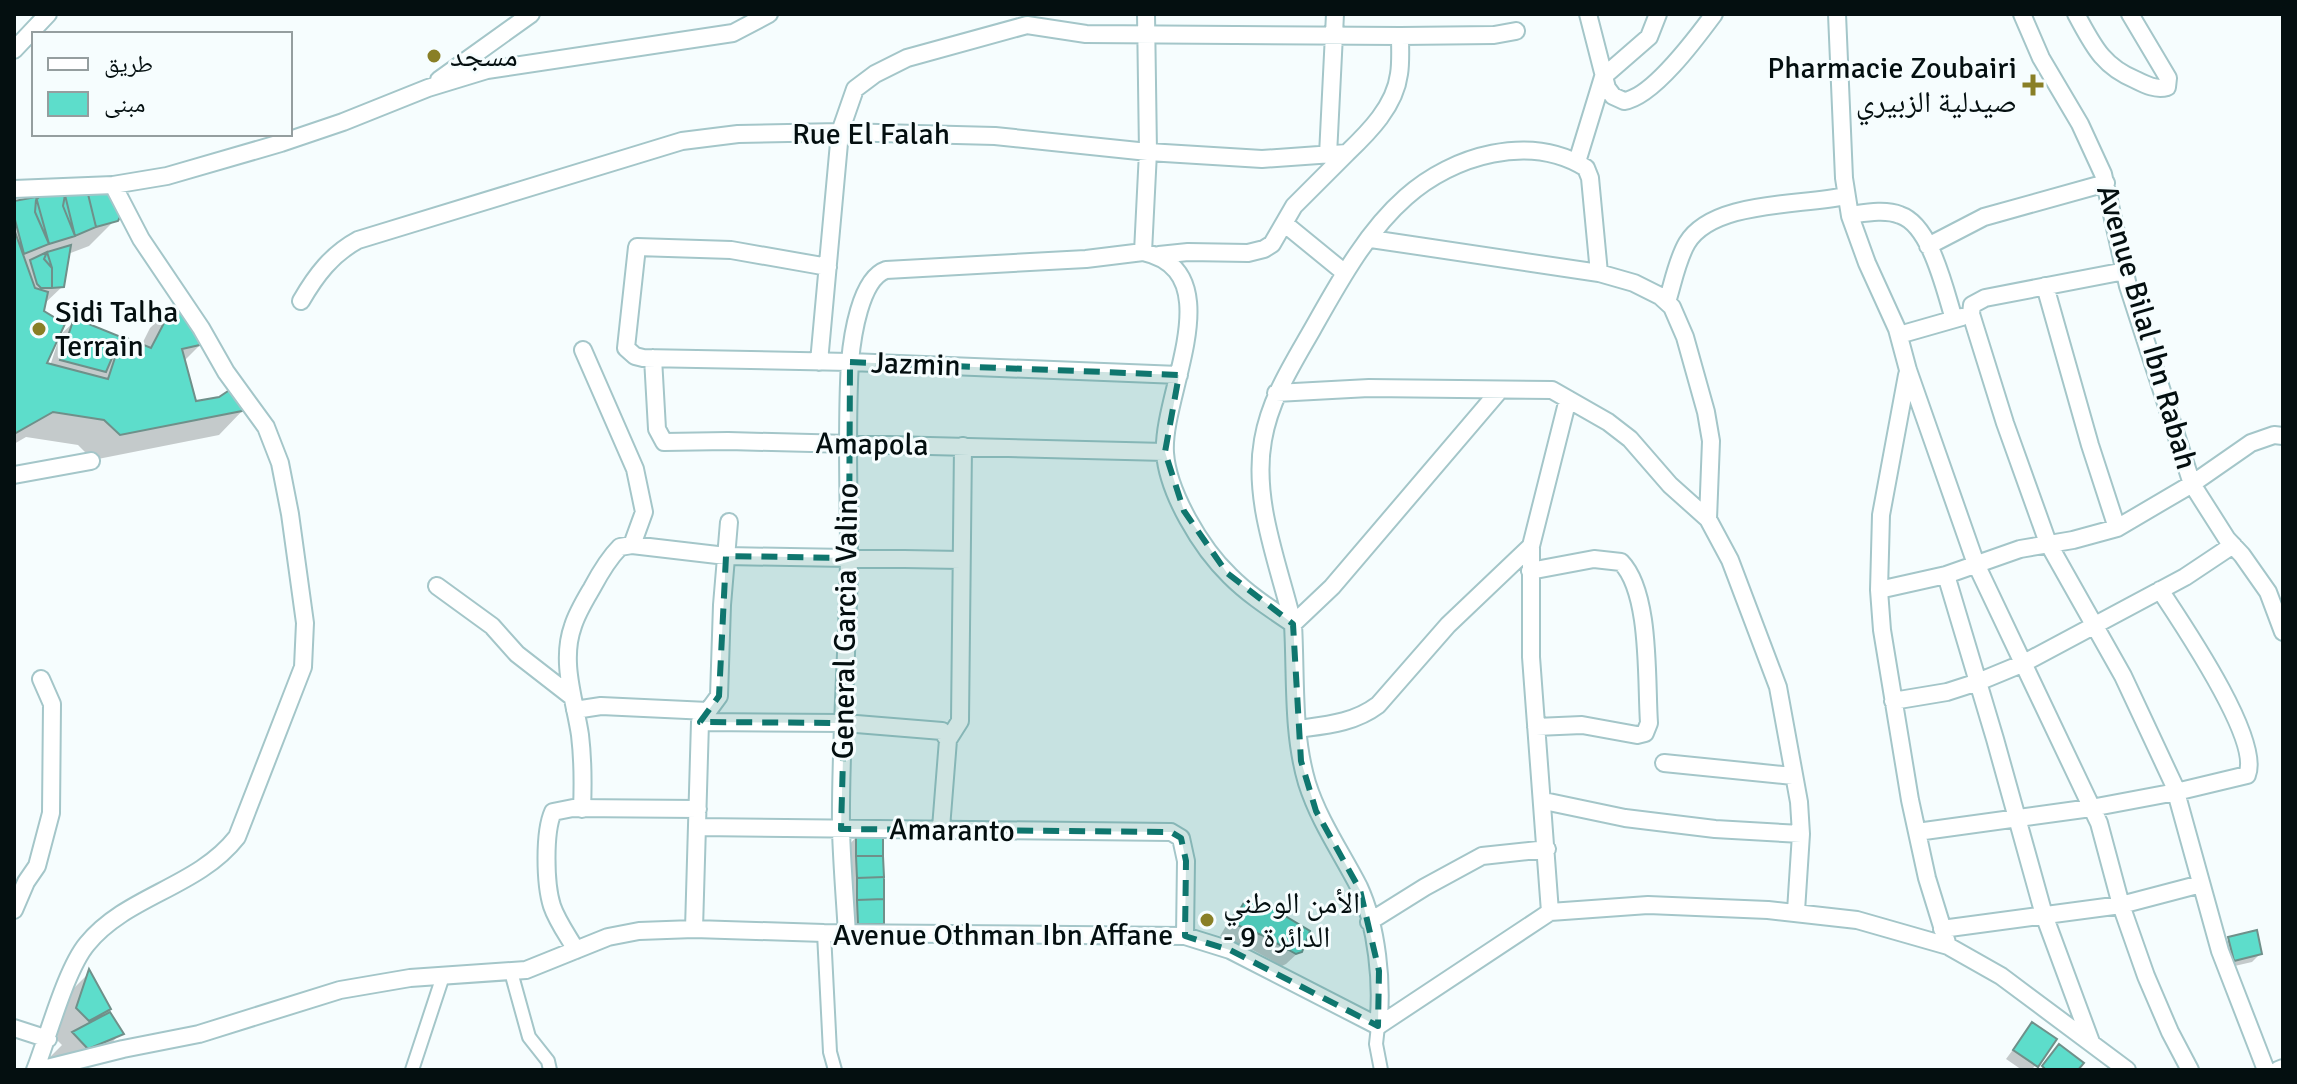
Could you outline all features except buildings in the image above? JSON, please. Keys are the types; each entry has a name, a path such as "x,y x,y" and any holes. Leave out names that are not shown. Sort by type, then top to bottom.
{"street":[{"path":"14,50 48,14"},
{"path":"428,88 531,14"},
{"path":"14,189 113,185 167,176 236,158 343,122 428,88 487,70 733,33 769,14"},
{"path":"1146,14 1151,254 1170,261 1178,269 1188,291 1188,326 1165,452 1174,491 1184,511 1227,573 1293,624"},
{"path":"1328,155 1335,14"},
{"path":"1588,14 1603,77 1613,96 1624,101 1630,101 1679,58 1714,14"},
{"path":"1577,162 1603,77 1649,37 1658,14"},
{"path":"1837,14 1845,196 1850,215 1867,263 1899,335 1908,370 1976,564 2099,823 2121,905 2170,1032 2190,1070"},
{"name":"Avenue Bilal Ibn Rabah","path":"2022,14 2041,58 2080,124 2106,183 2125,271 2192,484 2268,592 2283,632"},
{"path":"2076,14 2093,45 2115,72 2149,86 2167,87 2168,78 2130,14"},
{"path":"819,362 840,132 855,89 875,74 907,58 1021,19 1086,34 1400,36 1494,35 1516,31"},
{"path":"1347,153 1369,132 1394,93 1399,75 1400,36"},
{"name":"Rue El Falah","path":"301,301 329,261 358,240 682,141 738,134 840,132 995,136 1148,152 1262,159 1347,153"},
{"path":"1381,1070 1376,1044 1381,1004 1379,971 1369,922 1360,890 1316,811 1301,761 1293,624 1265,514 1262,443 1276,393 1345,273 1407,196 1442,174 1479,156 1525,149 1549,152 1577,162 1586,168 1590,178 1599,273"},
{"name":"General Garcia Valino","path":"847,934 841,829 849,558 847,444 850,362 859,309 873,277 886,270 1188,252 1248,253 1264,249 1272,244 1294,206 1347,153"},
{"path":"1928,246 1984,217 2106,183"},
{"path":"37,1070 72,972 85,946 118,916 191,878 224,853 237,837 303,667 305,650 302,597 290,514 280,463 266,427 226,372 201,328 141,239 113,185"},
{"path":"1667,302 1689,239 1702,228 1757,206 1820,202 1845,196"},
{"path":"1850,215 1875,212 1900,214 1914,223 1928,246 1954,319"},
{"path":"1285,224 1345,273"},
{"path":"1371,239 1599,273 1634,283 1667,302 1680,320 1706,412 1712,464 1708,519"},
{"path":"653,358 635,356 626,348 637,247 731,250 828,267"},
{"path":"2125,271 1978,300 1972,305 1971,314 2005,423 2048,543 2129,689 2176,792 2223,961 2266,1070"},
{"path":"2045,286 2117,528"},
{"path":"1899,335 1971,314"},
{"path":"583,350 635,469 644,512 632,545"},
{"name":"Jazmin","path":"653,358 1179,375"},
{"name":"Amapola","path":"653,358 657,429 664,442 1165,452"},
{"path":"1908,370 1881,515 1879,590 1893,701 1917,832 1927,878 1948,946"},
{"path":"1276,393 1369,388 1552,390 1630,439 1687,502 1708,519 1730,560 1769,656 1778,687 1801,834 1796,911"},
{"path":"1293,624 1332,587 1500,390"},
{"path":"1550,912 1531,657 1530,571 1531,546 1568,399"},
{"path":"1879,590 1946,575 2020,549 2117,528 2192,484 2251,443 2274,435 2283,436"},
{"path":"941,828 948,740 960,721 963,446"},
{"path":"14,475 91,461"},
{"path":"694,929 704,716 719,696 729,522"},
{"path":"582,809 582,768 569,669 572,627 612,555 620,547 632,545 726,556 961,560"},
{"path":"1893,701 1947,692 2024,663 2185,577 2233,545"},
{"path":"1298,729 1344,723 1378,705 1448,625 1531,546"},
{"path":"1530,571 1594,559 1621,562 1630,571 1641,620 1649,723 1645,733 1637,735 1582,725 1536,727"},
{"path":"1946,575 2044,915 2091,1044"},
{"path":"437,586 492,626 517,654 573,703 704,716 938,729 945,733 948,740"},
{"path":"1917,832 2091,808 2247,775 2250,768 2238,726 2216,679 2160,590"},
{"path":"14,910 37,866 51,813 52,704 41,679"},
{"path":"1664,763 1793,776"},
{"path":"1544,801 1625,818 1715,829 1801,834"},
{"path":"576,950 552,908 548,825 553,812 698,809"},
{"name":"Amaranto","path":"697,827 1171,832 1181,838 1186,861 1185,936"},
{"path":"1369,922 1482,856 1547,849"},
{"path":"1942,929 2121,905 2201,884"},
{"path":"1378,1026 1550,912 1648,905 1796,911 1857,920 1948,946 2001,976 2127,1070"},
{"name":"Avenue Othman Ibn Affane","path":"37,1070 199,1034 340,990 443,976 511,972 542,965 608,937 639,931 694,929 847,934 1185,936 1230,950 1378,1026"},
{"path":"824,933 830,1052 835,1070"},
{"path":"511,972 529,1037 548,1061 550,1070"},
{"path":"412,1070 443,976"},
{"path":"14,1028 48,1039"}],"highlighted area":[{"path":"850,362 1179,375 1165,452 1184,511 1227,573 1293,624 1301,761 1316,811 1360,890 1379,971 1378,1026 1230,950 1185,936 1186,861 1181,838 1171,832 841,829 844,723 700,722 719,696 726,556 849,558"}],"place":[{"name":"مسجد","path":"434,56"},
{"name":"Pharmacie Zoubairi صيدلية الزبيري","path":"2033,85"},
{"name":"Sidi Talha Terrain","path":"39,329"},
{"name":"الأمن الوطني - الدائرة 9","path":"1207,920"}]}
